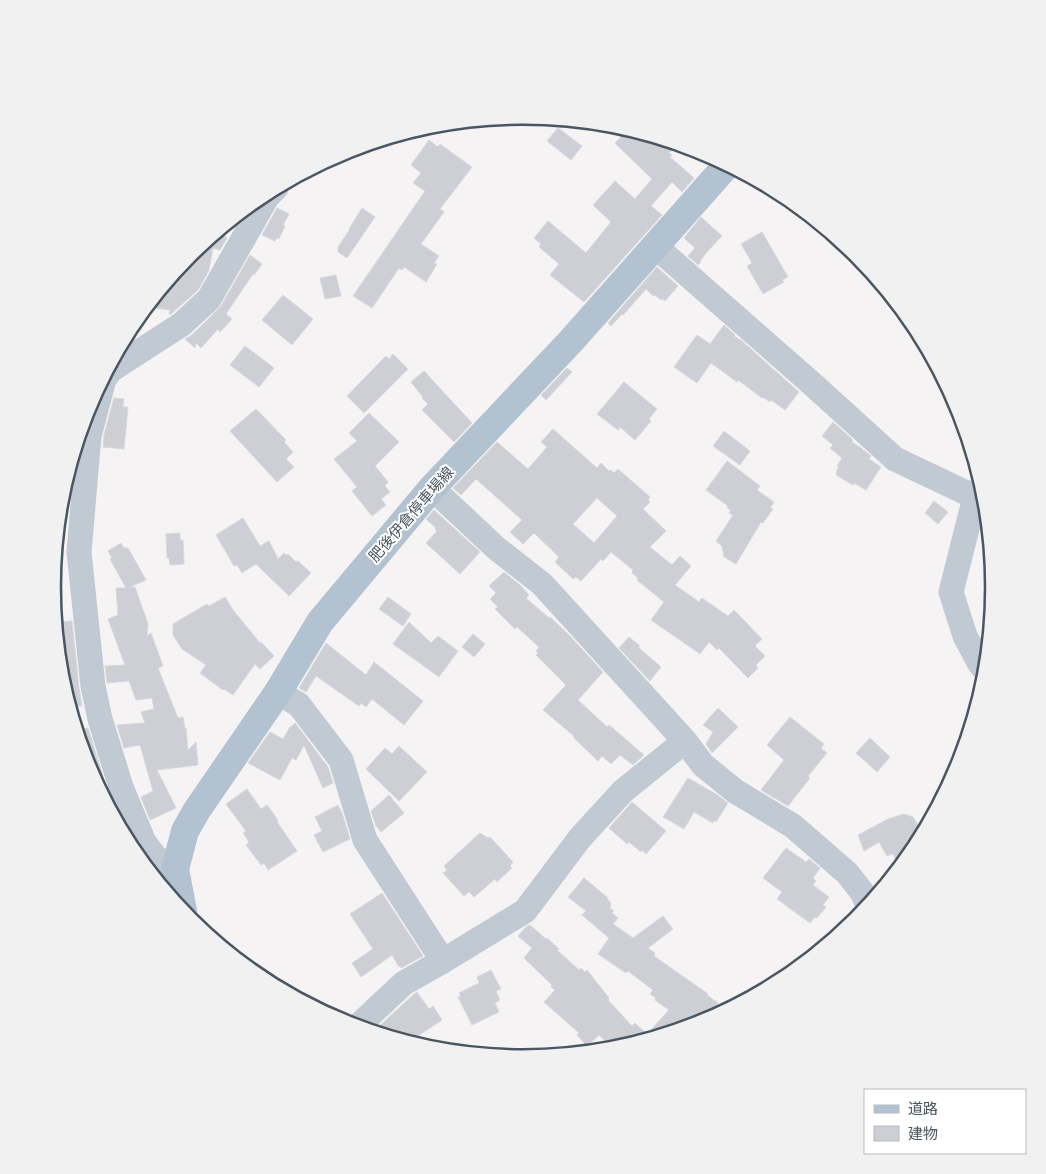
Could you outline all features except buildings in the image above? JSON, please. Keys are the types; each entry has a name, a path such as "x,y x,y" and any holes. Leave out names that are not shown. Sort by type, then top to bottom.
{"main road":[{"name":"肥後伊倉停車場線","path":"180,896 175,869 185,831 196,810 278,692 320,622 432,488 571,341 723,171"}],"street":[{"path":"118,365 182,324 209,299 262,206"},
{"path":"655,246 895,459 975,491"},
{"path":"84,446 80,552 93,686 100,719 121,787 144,842 155,857 175,869"},
{"path":"432,488 496,548 542,584 685,741 702,765 735,791 794,826 847,873 864,897"},
{"path":"976,498 951,592 965,636 979,661"},
{"path":"278,692 299,705 341,760 365,840 443,962"},
{"path":"364,1020 404,983 443,962 525,911 580,838 624,791 685,741"}]}
